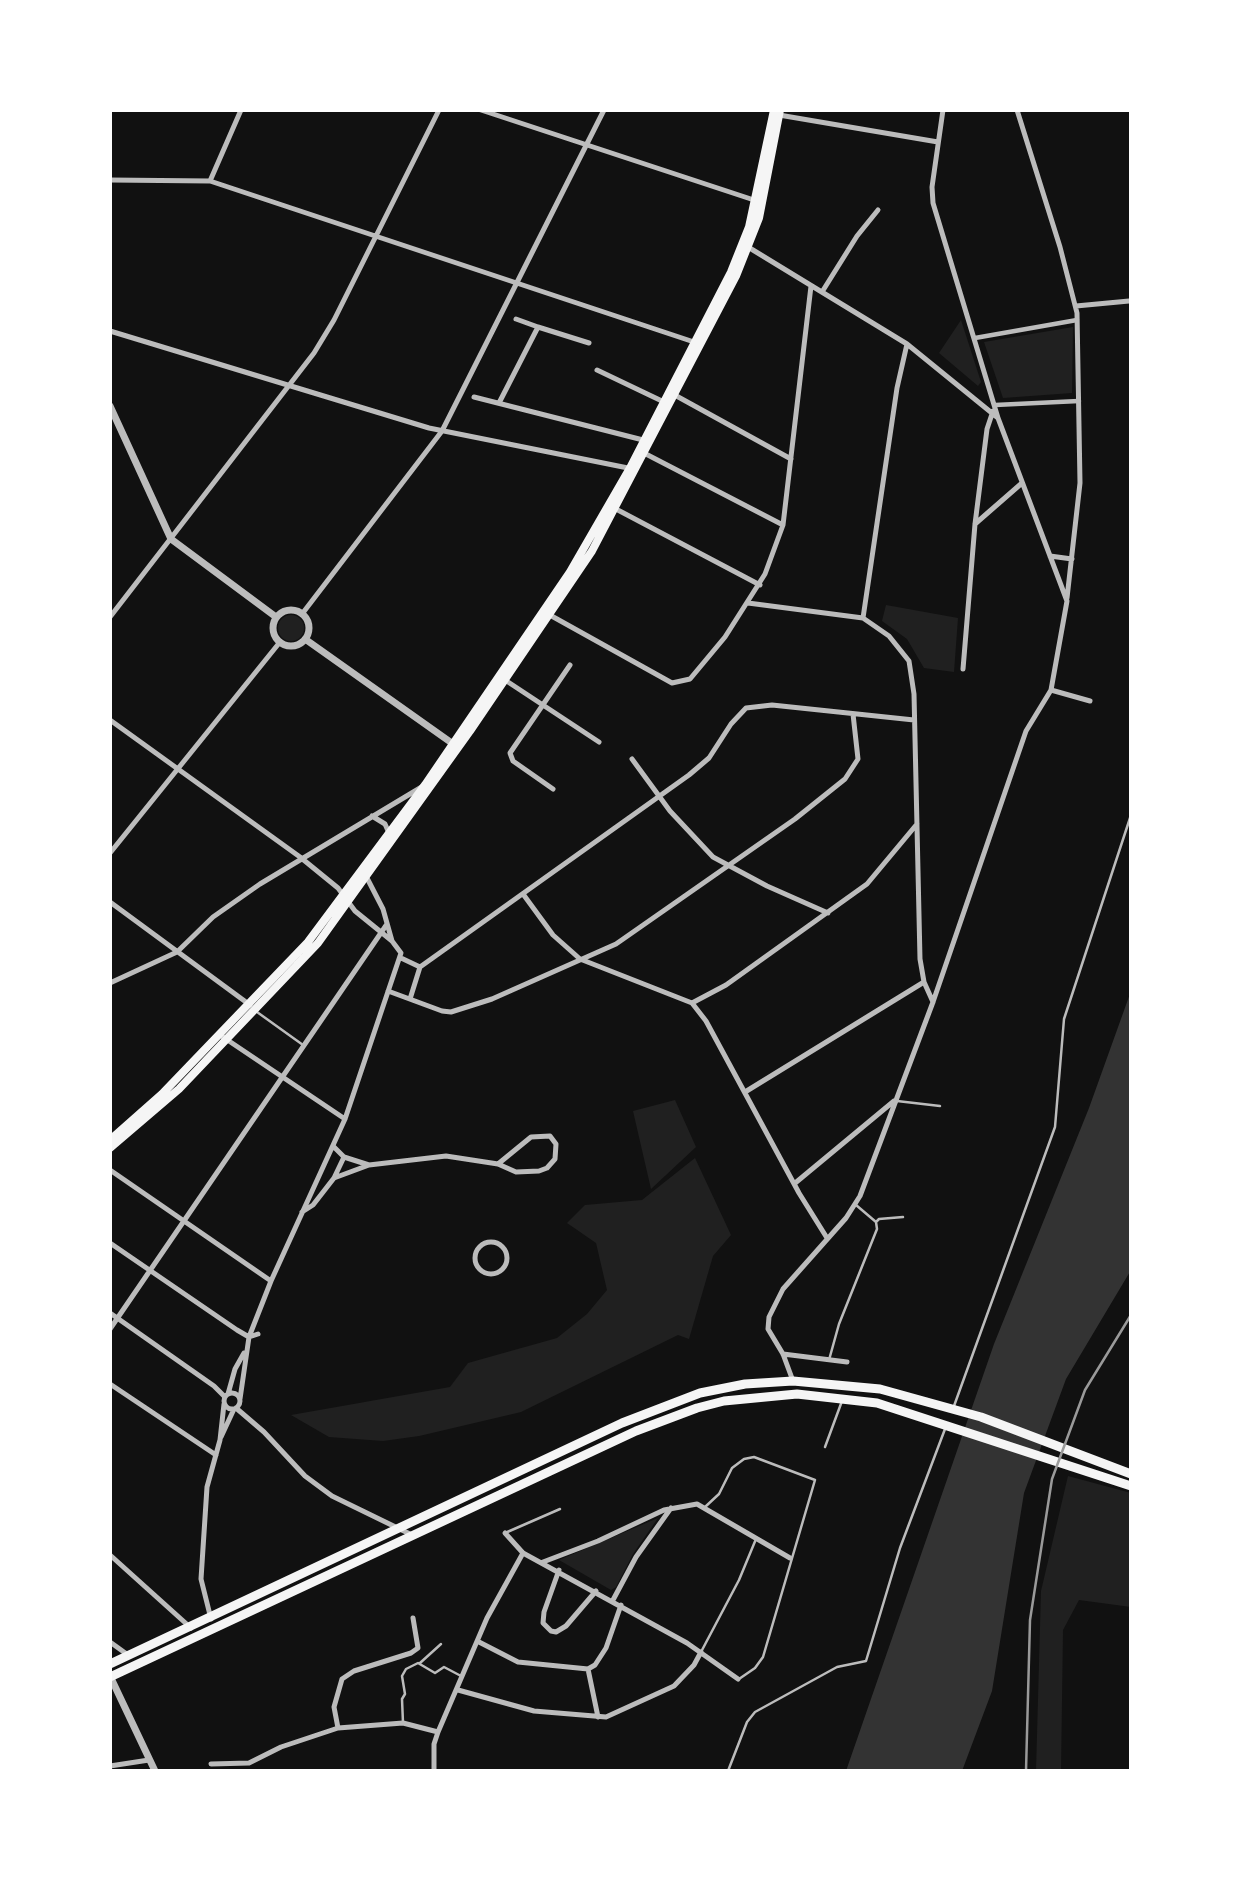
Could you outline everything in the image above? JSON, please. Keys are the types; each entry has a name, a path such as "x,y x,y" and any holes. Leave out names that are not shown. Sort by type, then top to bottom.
{"main road":[{"path":"697,343 748,247 760,202 777,112"},
{"path":"111,1142 179,1089 252,1007 318,943 389,833 457,747 505,680 613,507 697,343 760,202"},
{"path":"647,442 664,402 672,393"},
{"path":"346,900 367,878 547,613"},
{"path":"110,1664 654,1410 700,1393 745,1384 793,1381 880,1389 981,1417 1131,1474"},
{"path":"110,1677 636,1431 723,1401 797,1394 877,1403 1131,1486"}],"street":[{"path":"210,181 241,110"},
{"path":"110,617 292,386 334,320 439,110"},
{"path":"481,110 760,202"},
{"path":"302,614 442,431 604,110"},
{"path":"943,110 933,203 998,418 1067,601"},
{"path":"793,1381 783,1354 768,1329 769,1317 783,1289 856,1206 933,1002 1026,732 1051,690 1067,601 1080,483 1076,306 1017,110"},
{"path":"777,112 938,142"},
{"path":"110,180 210,181 697,343"},
{"path":"822,292 857,236 878,210"},
{"path":"748,247 907,344 998,418"},
{"path":"547,613 609,650 679,684 690,679 725,637 760,585 777,548 783,525 811,286"},
{"path":"1076,306 1129,301"},
{"path":"516,319 589,343"},
{"path":"975,338 1077,320"},
{"path":"499,403 538,327"},
{"path":"110,331 442,431 633,469"},
{"path":"863,618 897,388 907,344"},
{"path":"597,370 664,402"},
{"path":"978,400 990,388"},
{"path":"672,393 791,459"},
{"path":"474,397 647,442"},
{"path":"995,405 1079,401"},
{"path":"963,669 975,524 987,429 995,405"},
{"path":"110,406 171,539 276,617"},
{"path":"642,452 783,525"},
{"path":"975,524 1022,483"},
{"path":"613,507 760,585"},
{"path":"1050,556 1072,559"},
{"path":"748,603 863,618 889,636 909,661 914,720 920,959 924,982 933,1002"},
{"path":"286,611 302,614 308,623 305,639 296,645 280,642 273,627 276,617 286,611"},
{"path":"305,639 457,747"},
{"path":"110,853 280,642"},
{"path":"553,789 513,761 510,753 570,665"},
{"path":"505,680 599,742"},
{"path":"1051,690 1090,701"},
{"path":"410,999 420,967 709,758 731,724 746,708 772,705 914,720"},
{"path":"388,991 442,1012 451,1012 492,999 616,944 825,796 855,767 858,748 853,714"},
{"path":"110,720 300,857 392,941"},
{"path":"632,758 658,797 699,845 728,867 828,913"},
{"path":"110,983 177,952 213,917 300,857 425,785"},
{"path":"372,816 384,824 389,833 390,845"},
{"path":"692,1003 726,985 867,884 917,824"},
{"path":"367,878 401,958 420,967"},
{"path":"523,894 553,935 580,959 692,1003 706,1021 794,1184 827,1238"},
{"path":"110,902 252,1007"},
{"path":"110,1329 387,924"},
{"path":"220,1440 240,1399 249,1337 269,1296 271,1281 334,1147 401,958"},
{"path":"745,1092 924,982"},
{"path":"224,1037 345,1119"},
{"path":"794,1184 894,1101"},
{"path":"334,1178 369,1166 446,1156 498,1164 516,1172 539,1171 547,1168 555,1159 556,1144 550,1136 531,1137 498,1164"},
{"path":"334,1147 344,1157"},
{"path":"302,1212 313,1205 334,1178 344,1157"},
{"path":"328,1158 344,1157 369,1166"},
{"path":"110,1170 271,1281"},
{"path":"110,1243 249,1337"},
{"path":"485,1244 498,1244 507,1254 504,1268 491,1274 484,1272 478,1267 476,1254 485,1244"},
{"path":"110,1313 214,1386 235,1409 264,1432 305,1476 323,1489 415,1536"},
{"path":"249,1337 258,1334"},
{"path":"211,1619 201,1579 207,1487 220,1440 226,1398 234,1369 246,1350"},
{"path":"783,1354 847,1362"},
{"path":"110,1384 216,1455"},
{"path":"226,1398 233,1393 240,1399"},
{"path":"543,1562 671,1508 697,1504 790,1558"},
{"path":"613,1600 636,1557 671,1508"},
{"path":"505,1533 523,1553 613,1600 701,1652 738,1679"},
{"path":"434,1771 434,1744 438,1732 464,1677 487,1618 523,1553"},
{"path":"110,1555 191,1628"},
{"path":"559,1570 544,1612 543,1623 551,1631 556,1632 566,1626 596,1591"},
{"path":"479,1642 518,1662 588,1669 601,1658 621,1605"},
{"path":"338,1728 334,1707 345,1676 411,1653 419,1644 412,1627 413,1618"},
{"path":"110,1643 131,1656"},
{"path":"458,1690 534,1711 598,1717 620,1712 674,1686 694,1665 701,1652"},
{"path":"588,1669 598,1717"},
{"path":"110,1677 155,1771"},
{"path":"211,1764 248,1763 281,1747 338,1728 403,1723 438,1732"},
{"path":"110,1766 149,1760"}],"lane":[{"path":"728,1771 747,1722 755,1712 837,1667 866,1661 900,1548 1055,1127 1064,1019 1131,815"},
{"path":"252,1007 303,1045"},
{"path":"894,1101 940,1106"},
{"path":"830,1360 839,1324 877,1229 876,1222 856,1206"},
{"path":"876,1222 879,1219 903,1217"},
{"path":"825,1447 843,1398"},
{"path":"705,1507 719,1494 732,1468 744,1459 754,1457 815,1480 763,1657 755,1668 738,1679"},
{"path":"505,1533 560,1508"},
{"path":"701,1652 739,1580 756,1539"},
{"path":"403,1723 402,1698 405,1694 402,1676 440,1644"},
{"path":"411,1653 417,1664 435,1672 444,1667 464,1677"}],"shaded area":[{"path":"961,320 981,382 978,386 939,353"},
{"path":"1073,327 1072,393 1003,398 984,342"},
{"path":"886,605 958,618 954,672 924,668 907,639 882,621"},
{"path":"291,615 300,619 304,628 300,637 291,641 282,637 278,628 282,619"},
{"path":"1131,991 1131,1270 1066,1379 1024,1493 992,1691 962,1771 846,1771 994,1344 1089,1108"},
{"path":"675,1100 696,1147 651,1189 633,1111"},
{"path":"695,1158 731,1235 713,1256 689,1339 678,1335 521,1412 419,1436 383,1441 329,1437 291,1415 450,1387 468,1363 557,1338 587,1314 607,1290 596,1243 567,1223 585,1205 642,1200"},
{"path":"1068,1476 1131,1493 1131,1607 1079,1600 1063,1630 1061,1771 1036,1771 1041,1591"},
{"path":"658,1518 633,1554 616,1587 611,1590 559,1560"}],"railway":[{"path":"1026,1771 1030,1620 1052,1479 1085,1390 1131,1315"}]}
